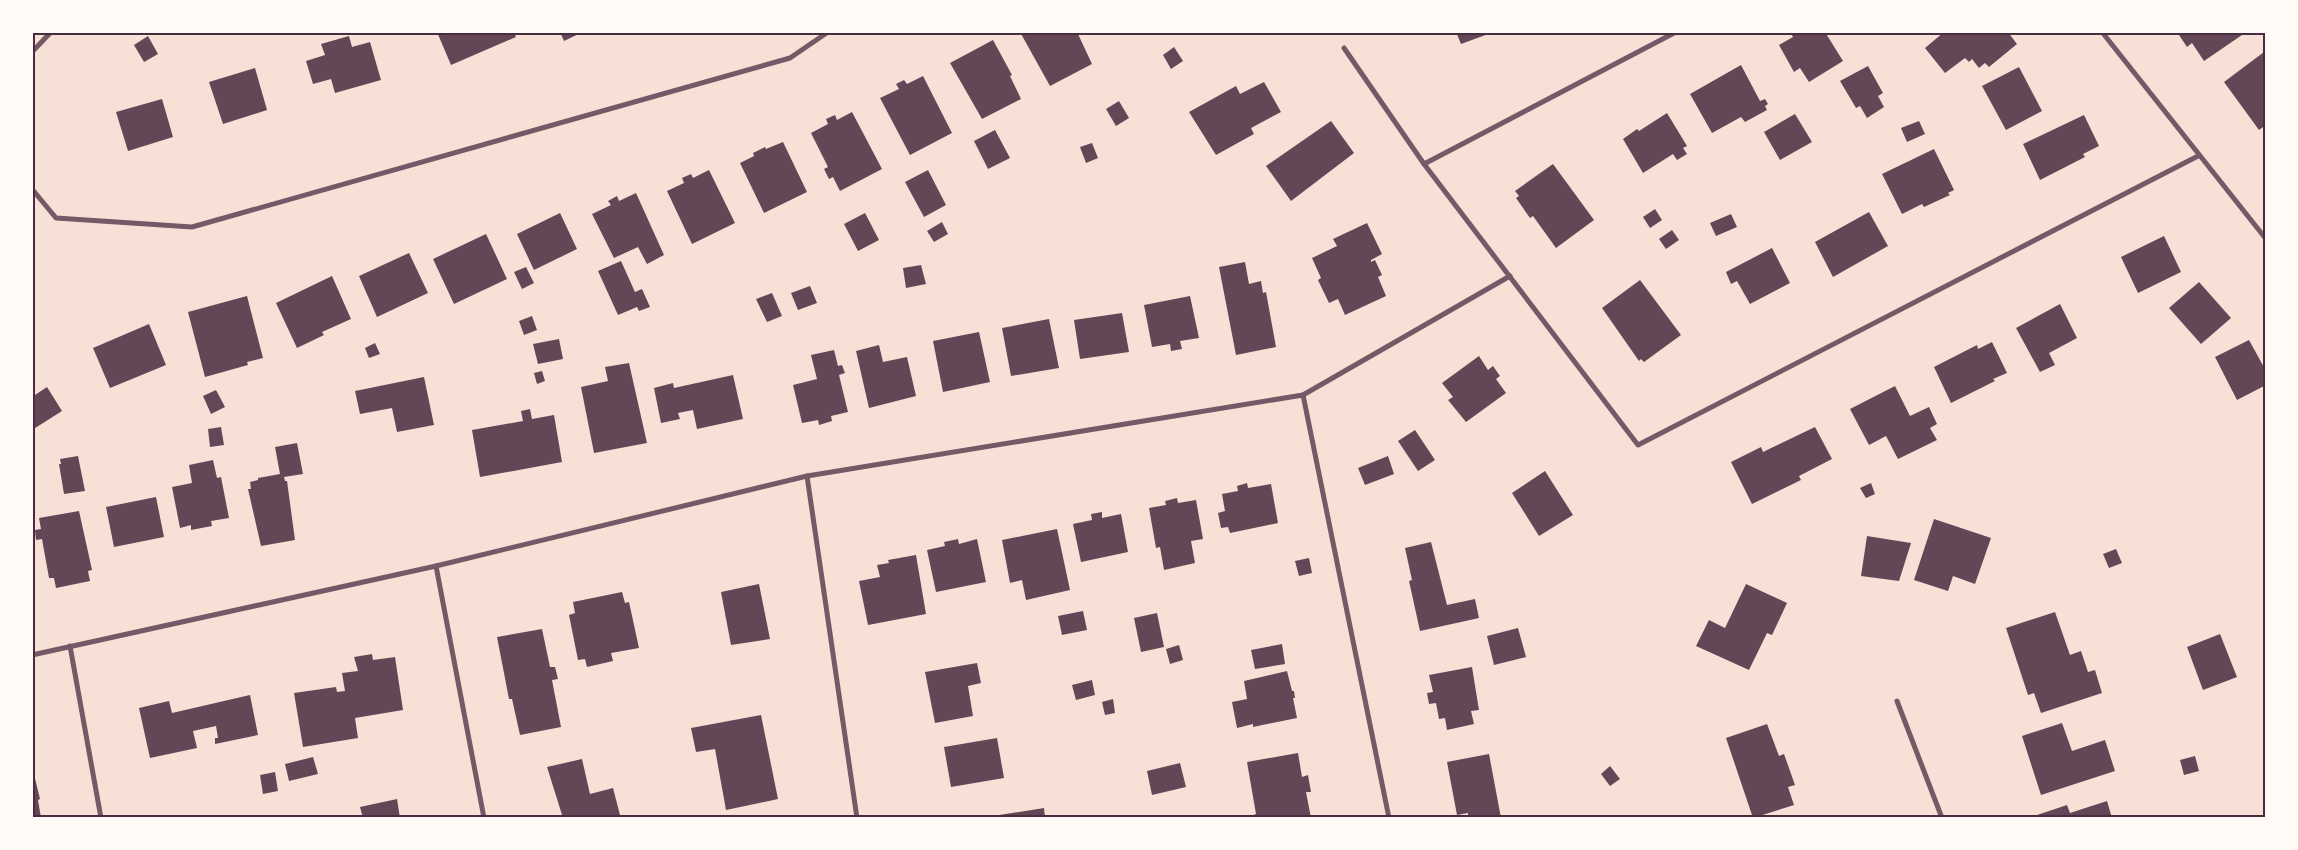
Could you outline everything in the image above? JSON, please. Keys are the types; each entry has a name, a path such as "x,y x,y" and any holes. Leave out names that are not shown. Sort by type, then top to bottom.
{"street":[{"path":"32,52 51,32"},
{"path":"32,190 56,218 192,227 790,58 828,32"},
{"path":"1424,164 1676,32"},
{"path":"2102,32 2198,156 2266,239"},
{"path":"1344,48 1424,164 1638,445 2198,156"},
{"path":"32,648 34,654 436,566 807,476 1303,395 1510,276"},
{"path":"1303,395 1389,818"},
{"path":"807,476 857,818"},
{"path":"436,566 484,818"},
{"path":"70,646 101,818"},
{"path":"1897,701 1942,818"}],"building":[{"path":"437,32 514,32 516,37 451,65"},
{"path":"560,32 583,32 564,41"},
{"path":"1020,32 1077,32 1092,64 1050,86"},
{"path":"1456,32 1491,32 1491,33 1461,44"},
{"path":"1790,32 1825,32 1843,61 1809,82 1800,68 1794,72 1779,45 1793,37"},
{"path":"1944,32 2008,32 2017,44 1989,67 1985,63 1979,68 1972,59 1969,62 1965,58 1945,73 1925,48"},
{"path":"2177,32 2241,32 2242,35 2204,61 2192,43 2187,47"},
{"path":"148,36 158,54 144,62 134,45"},
{"path":"349,36 352,47 370,42 381,80 335,93 331,79 313,84 306,61 325,55 321,44"},
{"path":"993,40 1012,75 1010,76 1021,99 982,119 950,63"},
{"path":"1174,47 1183,61 1171,69 1163,55"},
{"path":"2264,52 2266,55 2266,125 2259,130 2224,82"},
{"path":"1741,65 1760,101 1765,99 1768,104 1765,106 1767,110 1745,122 1741,117 1712,133 1690,94"},
{"path":"1868,66 1883,93 1878,96 1884,107 1867,118 1860,106 1856,108 1840,81"},
{"path":"2019,67 2042,111 2006,130 1982,86"},
{"path":"255,68 267,110 223,124 209,82"},
{"path":"923,76 952,133 910,155 880,98 899,89 896,84 904,80 907,84"},
{"path":"1264,82 1281,112 1251,128 1254,134 1216,155 1189,112 1236,86 1240,94"},
{"path":"162,99 173,137 128,151 116,112"},
{"path":"1119,101 1129,118 1116,126 1106,109"},
{"path":"852,112 882,169 840,191 833,177 829,179 824,169 828,167 811,133 828,124 826,119 835,115 837,120"},
{"path":"1667,113 1687,146 1683,148 1687,154 1677,160 1673,154 1643,173 1623,139"},
{"path":"1795,114 1812,142 1780,160 1764,132"},
{"path":"2084,115 2099,146 2083,154 2085,157 2040,180 2023,144"},
{"path":"1331,121 1354,153 1291,201 1266,166"},
{"path":"1919,121 1925,134 1907,142 1901,128"},
{"path":"995,130 1010,158 988,169 974,141"},
{"path":"783,142 807,192 764,213 740,163 754,156 753,153 765,147 766,149"},
{"path":"1092,143 1098,158 1086,163 1080,147"},
{"path":"1934,149 1954,190 1948,193 1950,195 1924,207 1922,204 1902,214 1882,174"},
{"path":"1553,164 1594,220 1556,248 1533,216 1530,218 1516,198 1519,196 1515,191"},
{"path":"709,170 735,223 692,244 667,191 684,183 682,178 691,174 693,178"},
{"path":"928,170 946,205 924,217 905,182"},
{"path":"636,193 664,255 647,264 638,247 614,258 592,214 611,205 608,201 617,196 619,201"},
{"path":"1655,209 1662,220 1650,228 1643,217"},
{"path":"1869,212 1888,246 1833,277 1815,242"},
{"path":"560,213 577,249 534,270 517,234"},
{"path":"865,213 879,240 858,251 844,224"},
{"path":"1731,214 1737,227 1716,236 1710,223"},
{"path":"942,222 948,234 934,242 927,231"},
{"path":"1367,223 1382,254 1371,260 1371,262 1375,260 1382,275 1378,277 1386,296 1345,315 1338,299 1329,303 1318,280 1321,278 1312,258 1337,246 1333,239"},
{"path":"1672,230 1679,240 1666,249 1659,239"},
{"path":"486,234 507,279 454,304 433,259"},
{"path":"2164,236 2181,272 2138,293 2121,257"},
{"path":"1772,248 1790,283 1750,304 1737,281 1731,284 1726,272"},
{"path":"409,253 428,293 377,317 359,276"},
{"path":"621,261 635,292 642,289 650,307 639,311 637,307 618,315 598,271"},
{"path":"1245,262 1249,284 1261,281 1263,293 1266,292 1276,347 1236,355 1219,267"},
{"path":"921,265 926,284 906,288 903,268"},
{"path":"526,267 534,283 522,289 514,272"},
{"path":"332,276 351,319 322,332 324,335 297,348 276,303"},
{"path":"1640,280 1681,335 1644,362 1641,359 1639,361 1602,308"},
{"path":"2199,282 2231,318 2201,344 2169,308"},
{"path":"810,286 817,303 798,310 791,293"},
{"path":"772,293 782,316 767,322 756,299"},
{"path":"247,296 263,358 247,362 248,365 205,377 188,312"},
{"path":"1190,296 1199,338 1180,341 1182,349 1171,351 1170,344 1152,347 1144,305"},
{"path":"2060,304 2077,338 2049,353 2055,365 2040,372 2016,328"},
{"path":"1122,313 1129,352 1080,359 1074,320"},
{"path":"532,316 537,330 524,335 519,321"},
{"path":"1049,319 1059,368 1011,376 1002,328"},
{"path":"149,324 166,365 110,388 93,348"},
{"path":"979,332 990,382 943,392 933,341"},
{"path":"559,339 563,359 538,364 533,344"},
{"path":"2249,340 2266,371 2266,385 2237,400 2215,357"},
{"path":"1992,342 2007,373 1951,403 1934,367 1977,345 1978,349"},
{"path":"375,343 380,354 369,358 365,348"},
{"path":"879,345 883,362 907,357 916,396 869,408 856,351"},
{"path":"834,350 838,366 842,365 845,373 839,375 848,412 831,416 832,421 819,425 818,420 802,423 793,385 817,379 811,355"},
{"path":"1479,356 1488,370 1493,366 1500,376 1496,379 1506,393 1466,422 1448,400 1453,397 1442,383"},
{"path":"629,363 647,443 594,453 581,387 608,381 605,367"},
{"path":"542,371 545,381 537,384 534,373"},
{"path":"733,375 743,419 697,429 693,410 678,413 680,419 661,423 654,388 673,383 674,388"},
{"path":"424,377 434,425 397,432 392,408 360,414 355,391"},
{"path":"1895,386 1910,416 1929,407 1937,424 1930,428 1937,440 1898,459 1886,436 1869,445 1850,409"},
{"path":"47,387 62,411 32,430 32,397"},
{"path":"216,390 225,407 211,414 203,396"},
{"path":"530,409 532,419 554,415 562,462 480,477 472,430 523,421 521,411"},
{"path":"221,427 224,445 210,447 208,429"},
{"path":"1815,427 1832,459 1799,476 1801,480 1752,504 1731,462 1761,447 1763,452"},
{"path":"1415,430 1435,460 1418,471 1398,441"},
{"path":"297,443 303,474 284,477 285,481 287,481 295,540 261,546 248,489 251,489 250,482 258,480 258,478 280,474 275,447"},
{"path":"78,456 85,491 64,494 59,464 61,464 60,459"},
{"path":"1388,456 1394,474 1365,485 1358,468"},
{"path":"213,460 217,478 221,477 229,518 211,521 212,526 191,530 191,525 180,528 172,487 192,483 189,465"},
{"path":"1545,471 1573,515 1539,536 1512,493"},
{"path":"1247,483 1248,488 1271,484 1278,523 1230,533 1228,527 1221,528 1218,513 1225,511 1222,494 1238,491 1237,486"},
{"path":"1871,483 1875,494 1866,498 1860,488"},
{"path":"156,497 164,537 114,547 106,507"},
{"path":"1177,498 1178,503 1196,500 1203,539 1191,541 1195,563 1164,570 1160,547 1156,548 1149,508 1166,505 1165,501"},
{"path":"79,511 92,570 88,571 90,581 56,588 54,578 49,578 42,539 36,540 35,530 41,529 39,518"},
{"path":"1102,512 1102,518 1121,514 1128,552 1081,562 1073,524 1092,520 1091,514"},
{"path":"1934,519 1991,538 1975,584 1953,576 1948,591 1914,580"},
{"path":"1057,529 1070,590 1026,600 1022,580 1010,583 1002,540"},
{"path":"1867,536 1911,543 1899,581 1861,576"},
{"path":"958,539 959,544 977,539 986,582 936,592 927,550 945,546 944,542"},
{"path":"1431,542 1447,605 1475,599 1479,618 1420,631 1409,581 1412,580 1405,548"},
{"path":"2116,549 2122,563 2109,568 2103,554"},
{"path":"916,555 926,614 868,625 859,581 880,577 877,565 889,563 888,560"},
{"path":"1309,558 1312,573 1299,576 1295,561"},
{"path":"759,584 770,639 731,645 721,592"},
{"path":"1746,584 1787,603 1772,635 1767,633 1749,670 1696,646 1709,620 1725,628"},
{"path":"622,592 625,603 629,602 639,648 611,653 613,661 587,667 585,659 578,660 569,615 575,613 573,602"},
{"path":"1083,611 1087,630 1062,635 1058,616"},
{"path":"2055,612 2070,655 2081,651 2088,672 2095,670 2102,693 2041,713 2034,693 2028,695 2006,628"},
{"path":"1157,613 1164,647 1141,652 1134,618"},
{"path":"1518,628 1526,657 1494,665 1487,636"},
{"path":"542,629 550,667 555,667 558,679 552,680 561,727 520,735 512,699 509,699 497,637"},
{"path":"2220,634 2237,677 2203,690 2187,647"},
{"path":"1282,644 1285,664 1255,669 1251,650"},
{"path":"1179,645 1183,660 1170,664 1166,649"},
{"path":"372,654 373,660 395,657 403,710 355,718 358,738 303,747 294,693 336,687 337,692 345,691 342,673 358,671 354,657"},
{"path":"977,663 981,683 968,686 973,716 935,723 925,672"},
{"path":"1472,667 1479,710 1471,711 1474,724 1447,730 1445,718 1439,719 1436,703 1429,704 1427,693 1433,692 1429,675"},
{"path":"1287,671 1292,691 1294,691 1295,698 1293,698 1297,718 1253,727 1253,724 1237,728 1232,702 1247,699 1244,681"},
{"path":"1092,680 1095,695 1076,700 1072,685"},
{"path":"250,695 258,735 215,744 215,738 218,738 216,726 193,731 197,748 150,758 139,708 169,701 172,713"},
{"path":"1113,699 1115,713 1105,715 1102,702"},
{"path":"761,715 778,799 726,810 715,749 696,752 691,728"},
{"path":"2062,723 2072,751 2105,740 2115,771 2041,795 2022,736"},
{"path":"1767,724 1779,756 1784,754 1795,785 1788,787 1794,805 1753,818 1726,738"},
{"path":"997,738 1004,778 951,787 944,747"},
{"path":"1298,753 1302,777 1308,775 1311,792 1306,792 1311,818 1245,818 1256,814 1247,762"},
{"path":"1489,754 1501,818 1468,818 1468,813 1457,815 1447,762"},
{"path":"2195,756 2199,771 2184,775 2180,760"},
{"path":"313,757 318,774 289,781 285,764"},
{"path":"582,759 590,794 613,788 620,815 610,818 563,818 547,767"},
{"path":"1180,763 1186,787 1152,795 1147,771"},
{"path":"32,766 40,799 38,800 41,818 32,818"},
{"path":"1610,766 1620,779 1610,786 1601,774"},
{"path":"275,772 278,791 263,794 260,775"},
{"path":"397,799 400,818 363,818 360,807"},
{"path":"2107,801 2112,818 2038,818 2037,815 2067,805 2070,813"},
{"path":"1044,808 1045,818 993,818 993,816"}]}
